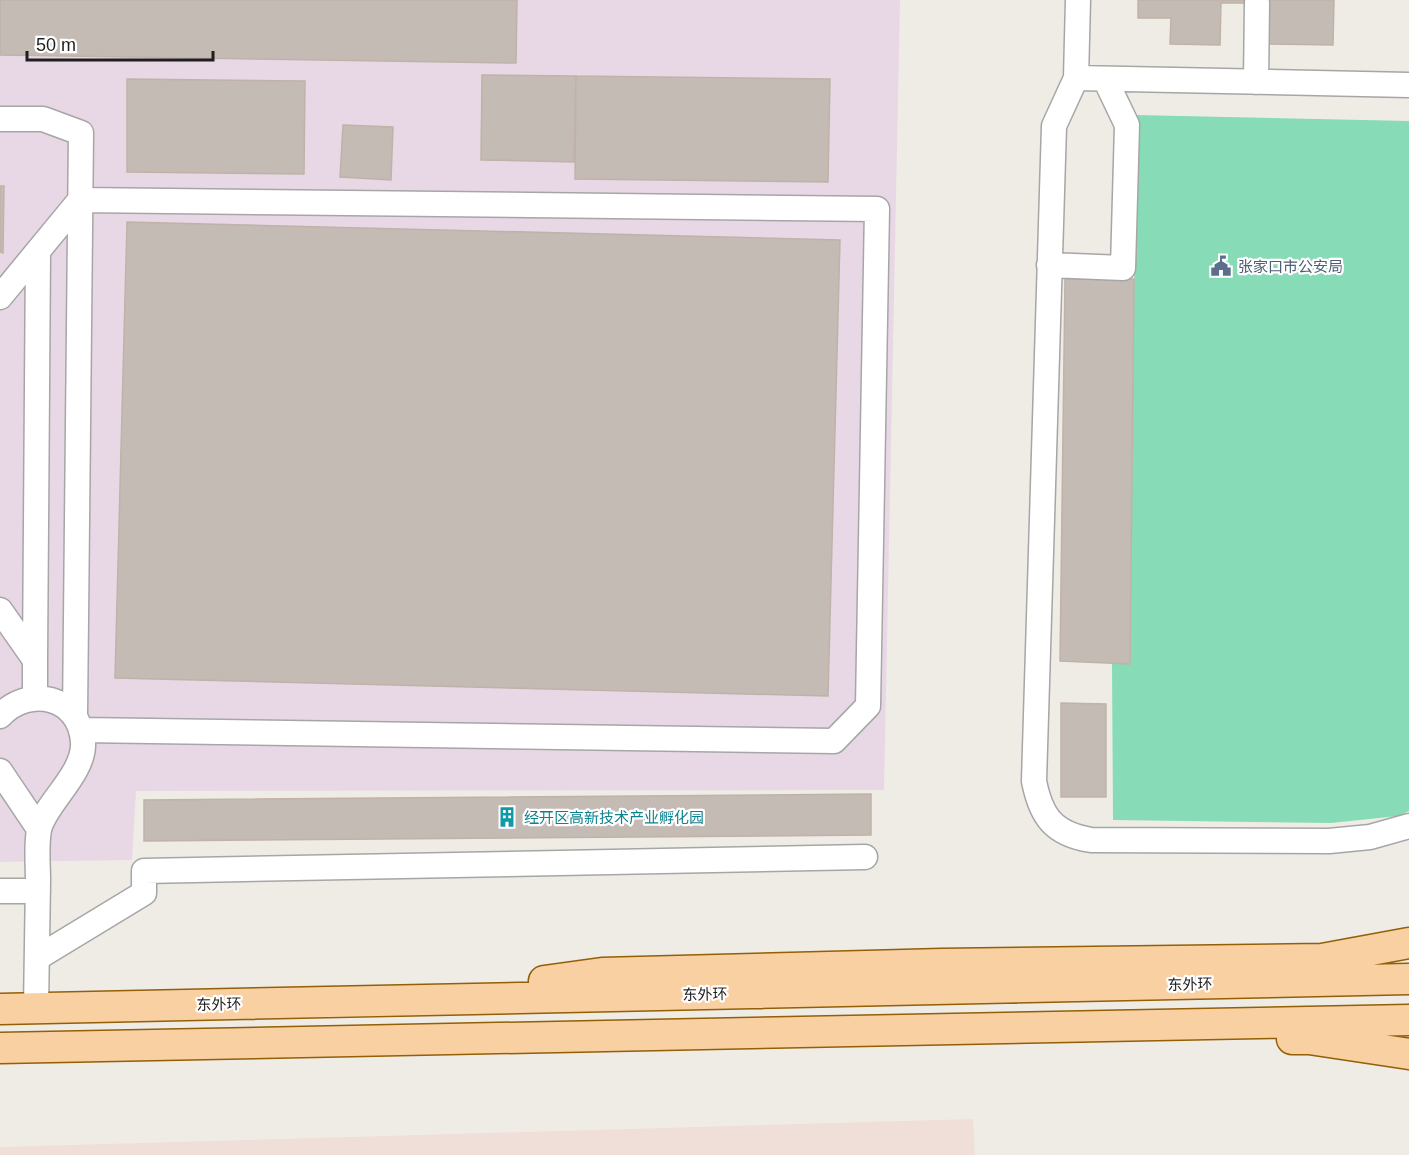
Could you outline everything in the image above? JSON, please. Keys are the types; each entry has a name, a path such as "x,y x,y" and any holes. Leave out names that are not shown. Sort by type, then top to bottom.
{"main road":[{"path":"396,1001 602,973 942,964 1322,959 1409,943"},
{"name":"东外环","path":"0,1009 1409,979"},
{"path":"0,1048 1409,1020"},
{"path":"807,1031 976,1048 1309,1039 1409,1054"}],"street":[{"path":"1078,0 1076,78 1054,126 1034,781 1038,800 1058,829 1072,837 1091,840 1329,842 1370,837 1409,826"},
{"path":"1256,82 1257,3"},
{"path":"1076,78 1409,85"},
{"path":"1049,266 1123,268 1127,125 1105,79"},
{"path":"0,119 43,119 81,133 78,723 84,744 81,759 39,829 36,1008"},
{"path":"0,297 80,201"},
{"path":"0,716 21,700 35,697 50,699 64,706 78,723 834,741 868,706 877,209 80,201"},
{"path":"35,697 38,252"},
{"path":"0,609 35,660"},
{"path":"0,771 39,829"},
{"path":"37,958 144,893 144,871 865,857"},
{"path":"0,891 38,891"}],"shaded area":[{"path":"0,0 900,0 884,790 136,791 132,860 0,862"},
{"path":"973,1119 975,1155 0,1155 0,1147"}],"green space":[{"path":"1136,115 1409,121 1409,811 1398,816 1331,823 1113,820 1112,664 1130,664"}],"building":[{"path":"0,0 517,0 516,63 0,55"},
{"path":"1138,0 1269,0 1269,3 1221,3 1220,45 1170,44 1171,18 1138,18"},
{"path":"1269,0 1334,0 1333,45 1269,44"},
{"path":"482,75 576,76 574,162 481,160"},
{"path":"576,76 830,79 828,182 575,179"},
{"path":"127,79 305,81 304,174 127,172"},
{"path":"343,125 393,127 391,180 340,177"},
{"path":"0,186 4,186 3,253 0,252"},
{"path":"127,222 840,240 828,696 115,678"},
{"path":"1065,279 1134,279 1130,664 1060,661"},
{"path":"1061,703 1106,704 1106,797 1061,797"},
{"name":"经开区高新技术产业孵化园","path":"871,794 871,835 144,841 144,800"}],"place":[{"name":"张家口市公安局","path":"1221,266"},
{"name":"经开区高新技术产业孵化园","path":"507,817"}]}
